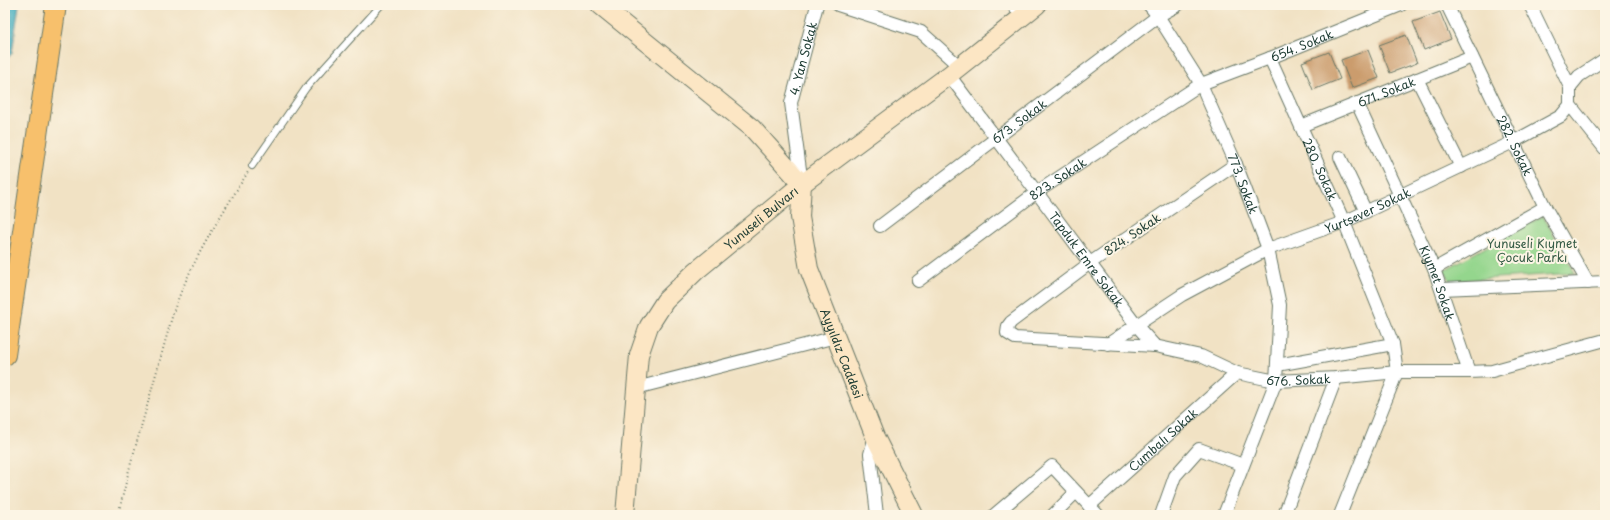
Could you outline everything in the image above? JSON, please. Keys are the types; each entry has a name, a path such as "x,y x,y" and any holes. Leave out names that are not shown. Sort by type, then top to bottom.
{"main road":[{"path":"5,355 56,5"},
{"path":"600,5 752,128 802,184"},
{"name":"Yunuseli Bulvarı","path":"625,515 639,355 649,326 665,301 696,271 802,184 954,70 1018,11 1036,5"},
{"name":"Ayyıldız Caddesi","path":"802,184 800,217 809,269 875,437 914,515"}],"street":[{"name":"4. Yan Sokak","path":"802,184 791,103 817,5"},
{"name":"Tapduk Emre Sokak","path":"838,5 921,32 954,70 996,137 1136,325 1155,346"},
{"name":"773. Sokak","path":"1149,5 1158,16 1201,84 1236,164 1268,249 1280,305 1276,381 1224,515"},
{"name":"673. Sokak","path":"880,226 1158,16 1178,5"},
{"name":"654. Sokak","path":"1201,84 1401,5"},
{"name":"282. Sokak","path":"1447,5 1545,207 1588,283"},
{"path":"1530,5 1570,87 1570,105 1605,149"},
{"name":"671. Sokak","path":"1301,126 1472,57"},
{"name":"280. Sokak","path":"1270,58 1344,222 1393,344 1397,372"},
{"path":"1570,87 1579,76 1603,64"},
{"path":"1416,79 1461,167"},
{"name":"823. Sokak","path":"918,281 1037,192 1201,84"},
{"name":"Kıymet Sokak","path":"1358,103 1434,269 1469,372"},
{"name":"Yurtsever Sokak","path":"1108,344 1182,295 1268,249 1344,222 1401,196 1513,142 1561,116 1570,105"},
{"path":"1340,157 1366,212"},
{"name":"824. Sokak","path":"1011,322 1090,263 1236,164"},
{"path":"1434,269 1545,207"},
{"path":"1442,289 1605,282"},
{"name":"676. Sokak","path":"1011,322 1008,326 1007,333 1015,338 1155,346 1201,356 1237,373 1276,381 1336,378 1397,372 1492,371 1605,340"},
{"path":"636,388 836,337"},
{"path":"1277,365 1393,344"},
{"path":"1340,515 1397,372"},
{"name":"Cumbalı Sokak","path":"1094,512 1237,373"},
{"path":"1284,515 1336,378"},
{"path":"875,437 870,454 877,515"},
{"path":"1161,515 1175,476 1199,449 1243,465"},
{"path":"994,515 1052,466 1094,512"},
{"path":"1053,515 1076,492"}],"lane":[{"path":"252,166 306,88 381,5"}],"path":[{"path":"118,515 129,470 174,310 207,239 252,166"}],"green space":[{"name":"Yunuseli Kıymet Çocuk Parkı","path":"1543,216 1575,273 1450,281 1444,270"}],"water":[{"path":"5,5 19,5 12,53 5,62"}],"building":[{"path":"1440,12 1451,39 1424,50 1413,22"},
{"path":"1406,35 1417,63 1390,73 1379,45"},
{"path":"1368,50 1379,78 1352,88 1341,60"},
{"path":"1329,52 1340,79 1313,90 1302,62"}]}
